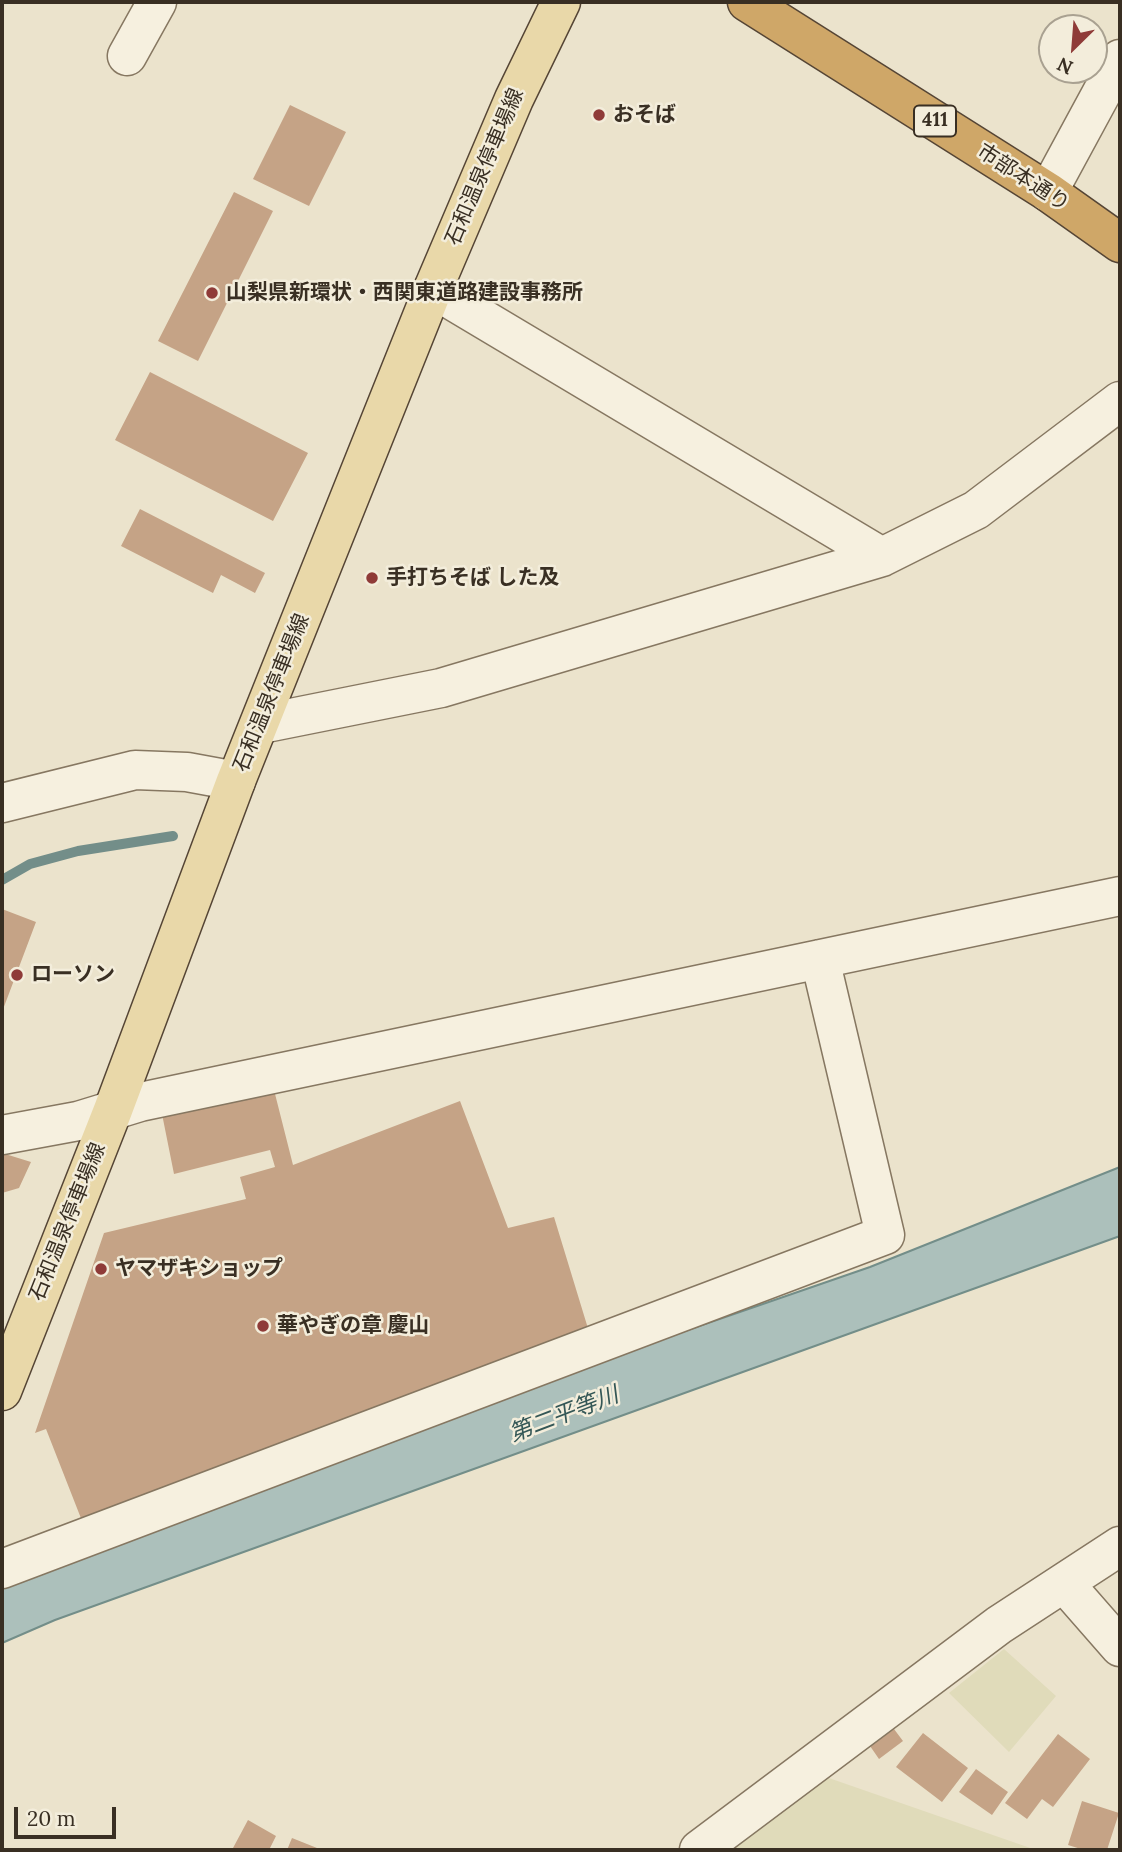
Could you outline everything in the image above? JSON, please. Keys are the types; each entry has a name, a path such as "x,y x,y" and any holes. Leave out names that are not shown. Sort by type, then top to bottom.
{"highway":[{"name":"市部本通り","path":"747,2 1048,192 1120,243"}],"main road":[{"name":"石和温泉停車場線","path":"2,1391 113,1110 236,780 261,724 433,289 514,99 561,2"}],"street":[{"path":"127,56 157,2"},
{"path":"1048,192 1120,59"},
{"path":"433,289 882,557"},
{"path":"261,724 441,688 882,557 976,510 1120,401"},
{"path":"2,803 135,770 187,772 236,780"},
{"path":"2,1135 78,1121 140,1102 1120,896"},
{"path":"2,1569 885,1235 820,959"},
{"path":"699,1850 999,1625 1120,1546"},
{"path":"1064,1583 1120,1647"}],"shaded area":[{"path":"1004,1649 1056,1696 1009,1752 949,1693"},
{"path":"826,1777 1036,1850 730,1850"}],"water":[{"name":"第二平等川","path":"1120,1167 1120,1236 55,1620 2,1643 2,1587 650,1343 870,1267"}],"building":[{"path":"290,105 346,132 309,206 253,179"},
{"path":"234,192 273,211 198,361 158,341"},
{"path":"150,372 308,453 273,521 115,440"},
{"path":"140,509 265,573 255,593 221,575 213,593 121,546"},
{"path":"2,909 36,922 2,1012"},
{"path":"273,1086 293,1165 460,1101 508,1228 554,1217 590,1335 84,1526 46,1429 35,1433 104,1233 246,1199 240,1177 275,1167 270,1150 174,1174 162,1114"},
{"path":"2,1153 31,1162 19,1188 2,1193"},
{"path":"894,1729 903,1741 879,1759 870,1746"},
{"path":"923,1733 968,1768 942,1802 896,1767"},
{"path":"1058,1734 1090,1759 1053,1807 1042,1799 1027,1819 1005,1803"},
{"path":"976,1769 1008,1792 992,1815 959,1792"},
{"path":"1082,1801 1119,1813 1107,1850 1084,1850 1068,1845"},
{"path":"248,1820 276,1836 269,1850 233,1848"},
{"path":"292,1838 322,1850 287,1850"}],"waterway":[{"path":"2,880 30,864 78,851 173,836"}],"place":[{"name":"おそば","path":"599,115"},
{"name":"山梨県新環状・西関東道路建設事務所","path":"212,293"},
{"name":"手打ちそば した及","path":"372,578"},
{"name":"ローソン","path":"17,975"},
{"name":"ヤマザキショップ","path":"101,1269"},
{"name":"華やぎの章 慶山","path":"263,1326"}]}
